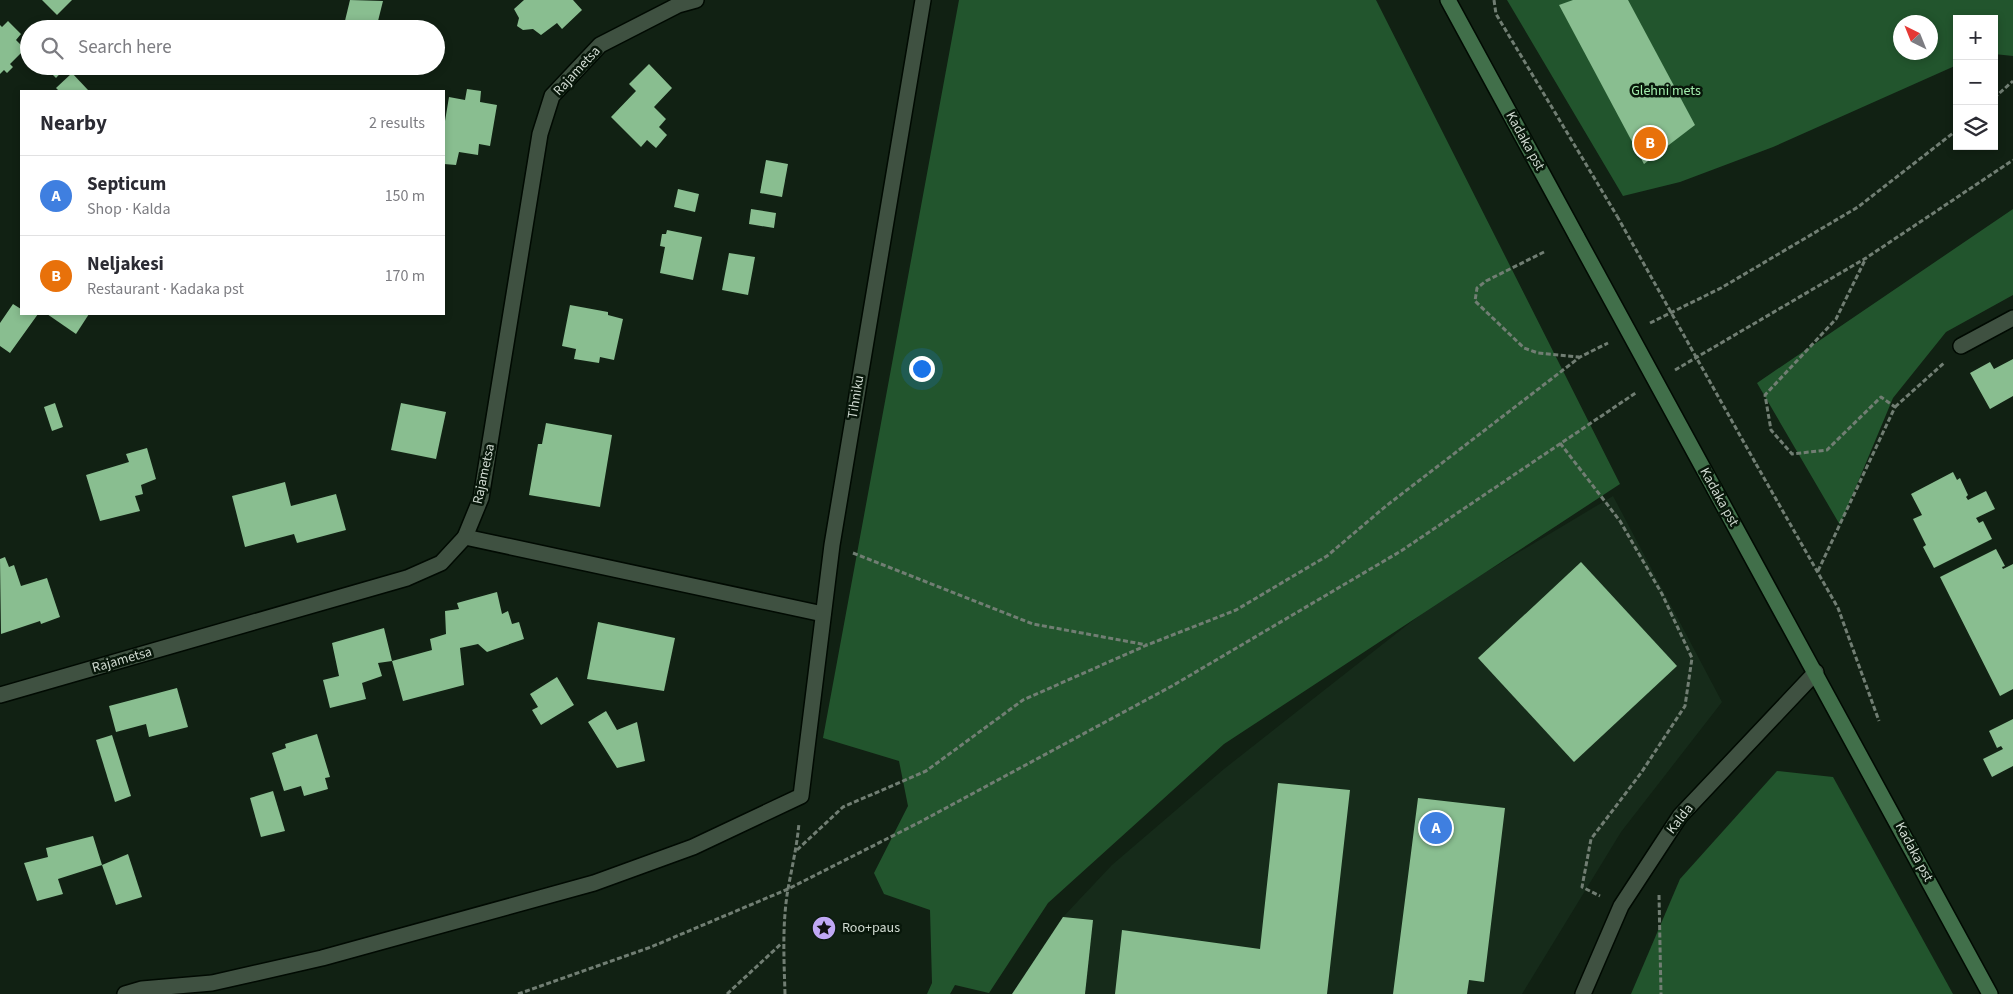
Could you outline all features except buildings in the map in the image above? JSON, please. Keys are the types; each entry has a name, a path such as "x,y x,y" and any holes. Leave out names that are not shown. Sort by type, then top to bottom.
{"main road":[{"name":"Kadaka pst","path":"1448,0 1990,994"}],"street":[{"name":"Rajametsa","path":"0,695 407,578 441,563 466,537 481,498 540,134 552,96 600,45 678,5 696,0"},
{"name":"Tihniku","path":"126,994 142,989 212,983 322,958 594,883 693,847 801,796 832,545 923,0"},
{"path":"1961,346 2013,318"},
{"path":"466,537 823,614"},
{"name":"Kalda","path":"1583,994 1620,906 1680,816 1816,672"}],"path":[{"path":"1494,0 1496,14 1617,216 1838,608 1879,721"},
{"path":"1998,94 2013,81"},
{"path":"1647,324 1721,288 1858,207 1953,133"},
{"path":"1666,374 1866,258 2013,160"},
{"path":"1544,252 1486,281 1477,288 1475,301 1524,348 1538,353 1580,357"},
{"path":"1866,258 1836,319 1765,395 1771,430 1792,454 1827,450 1881,396 1895,406"},
{"path":"785,994 783,943 788,889 797,850 843,807 926,771 1024,700 1147,645 1236,610 1327,556 1386,506 1580,357 1613,341"},
{"path":"1818,571 1895,406 1961,346"},
{"path":"518,994 652,947 788,889 920,822 1172,686 1401,551 1560,442 1641,390"},
{"path":"1560,442 1620,521 1662,594 1692,658 1685,706 1641,773 1591,839 1582,887 1620,906"},
{"path":"832,545 1034,624 1147,645"},
{"path":"1659,895 1662,994"},
{"path":"727,994 783,943"}],"shaded area":[{"path":"1613,496 1722,702 1621,832 1522,994 1012,994 1063,917 1112,865 1224,769 1439,600"}],"green space":[{"path":"959,0 1376,0 1620,484 1224,744 1048,903 989,993 955,985 950,994 927,994 932,983 930,910 884,894 874,873 908,806 899,761 823,738"},
{"name":"Glehni mets","path":"1507,0 2013,0 2013,56 1998,54 1998,15 1953,15 1953,67 1773,147 1680,182 1623,196"},
{"path":"2013,209 2013,295 1946,332 1893,398 1840,525 1757,383"},
{"path":"1777,771 1833,777 1953,994 1631,994 1680,879"}],"place":[{"name":"Neljakesi","path":"1650,143"},
{"name":"Septicum","path":"1436,828"},
{"name":"Roo+paus","path":"824,928"}]}
